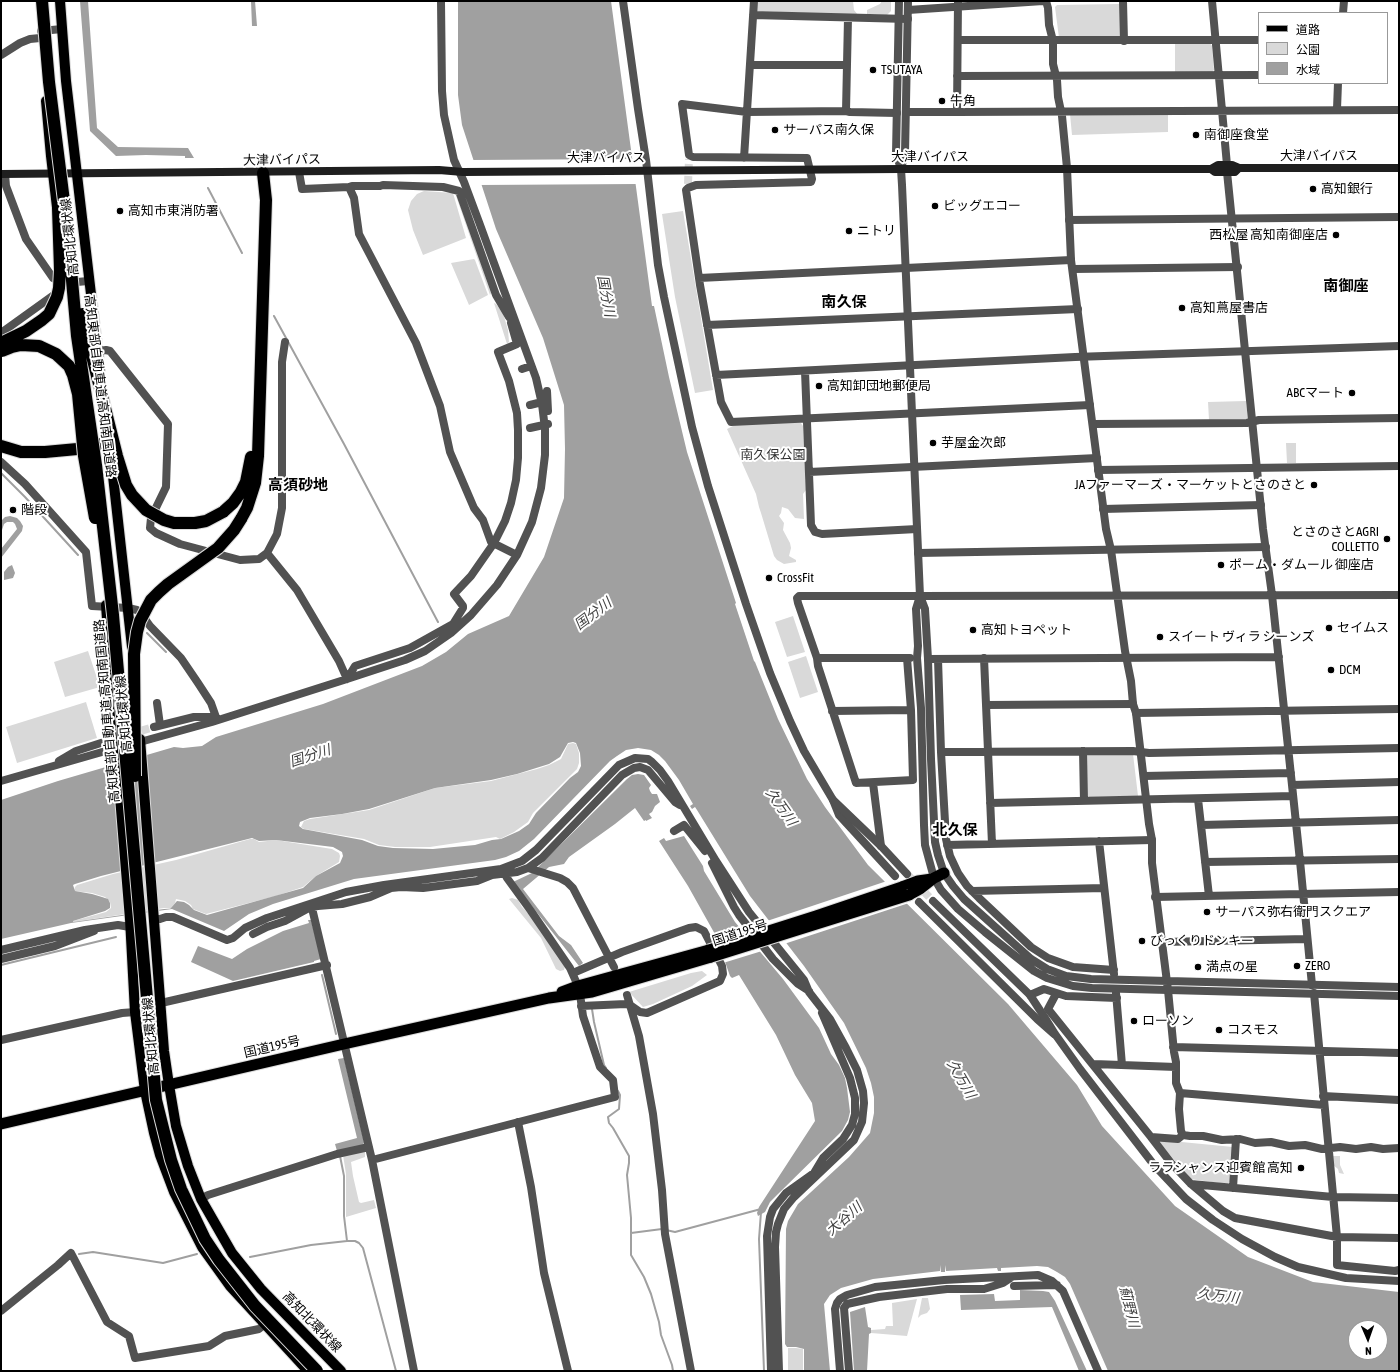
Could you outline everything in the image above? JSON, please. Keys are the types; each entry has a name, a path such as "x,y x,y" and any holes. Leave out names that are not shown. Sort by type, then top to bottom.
{"highway":[{"name":"高知東部自動車道;高知南国道路","path":"42,1 56,170 67,225 77,336 96,465 134,923 156,1100 171,1160 181,1189 205,1239 222,1266 255,1306 317,1371"},
{"path":"1,348 49,314 57,298 60,270 56,170"},
{"path":"67,225 86,332 117,456 126,485 138,503 146,510 164,520 174,523 195,523 206,521 223,512 233,503 246,482 252,457 259,200 264,172"},
{"path":"134,923 136,837 134,654 137,632 142,616 151,600 168,584 218,548 234,530 247,508 255,483 258,462 266,200 264,172"},
{"path":"1,348 21,345 39,346 48,349 69,366 73,375 78,394 85,463 109,611"},
{"path":"1,439 32,446 87,444"},
{"path":"1,446 15,451 32,453 109,441"},
{"name":"国道195号","path":"1,1124 549,998 578,990 592,992 905,891 920,889 934,878 944,873"}],"main road":[{"name":"高知北環状線","path":"37,1 56,170 67,286 109,611 116,750 134,923 135,1012 145,1091 160,1155 169,1180 183,1212 202,1247 230,1286 264,1325 308,1371"},
{"name":"高知北環状線","path":"60,1 66,81 76,174 128,608 168,1086 188,1166 202,1199 222,1236 262,1289 341,1371"},
{"name":"大津バイパス","path":"3,174 56,170 76,174 439,170 461,172 1067,168 1211,169 1215,172 1227,169 1235,172 1239,168 1399,168"}],"street":[{"path":"140,744 347,679 404,660 425,651 443,639 455,626 483,602 497,585 517,555 532,522 541,488 545,455 545,425 542,402 531,366 511,316 477,215 461,172 454,160 444,115 442,91 441,1"},
{"path":"623,1 647,170 658,265 692,427 708,486 770,673 804,751 833,800 839,815 895,876"},
{"path":"744,158 754,1"},
{"path":"899,1 896,153 901,169 920,596 925,609 928,658 935,842 944,873 964,899 1038,964 1066,976 1079,979 1399,987"},
{"path":"901,169 905,153 908,1"},
{"path":"908,10 958,4 1044,1 1048,8 1049,25 1053,41 1053,64 1057,76 1058,97 1061,111 1067,168 1071,260 1103,509 1111,550 1144,776 1152,840 1152,863 1168,990 1176,1067 1176,1083 1180,1093 1181,1131 1183,1135"},
{"path":"1123,1 1124,41"},
{"path":"1212,1 1252,422 1294,796 1312,985"},
{"path":"1343,12 1344,1"},
{"path":"957,112 958,4"},
{"path":"753,15 908,19"},
{"path":"846,111 848,18"},
{"path":"1,56 20,43 40,35 62,29"},
{"path":"958,40 1258,40"},
{"path":"750,65 847,65"},
{"path":"958,76 1258,75"},
{"path":"1337,109 1338,84"},
{"path":"897,113 846,111 747,112 682,104 689,157 807,158 810,170 811,182 688,186 686,193 716,375 721,402 731,422 1090,405"},
{"path":"906,112 1337,109 1399,110"},
{"path":"299,172 302,189 383,185 443,187 459,191 496,295 511,316 517,344 498,352 509,381 517,413 518,458 516,480 505,521 494,544 471,576 454,594 463,606 455,626"},
{"path":"3,174 26,239 53,278 67,286"},
{"path":"349,187 354,198 359,234 416,343 440,406 453,461 474,508 483,520 491,542 517,555"},
{"path":"1070,220 1399,217"},
{"path":"699,278 1071,260"},
{"path":"1073,269 1238,267"},
{"path":"1,333 67,286 77,282 88,281"},
{"path":"707,325 1078,309"},
{"path":"76,354 106,350 110,351 168,424 166,486 151,518 150,528 153,532 180,544 240,560 259,559 267,553 277,534 282,508 282,362 285,342"},
{"path":"716,375 1084,357 1399,346"},
{"path":"522,369 531,366"},
{"path":"805,371 811,525 814,532 822,534 917,530"},
{"path":"530,428 548,425 547,390"},
{"path":"530,405 542,402"},
{"path":"1093,424 1247,423 1259,420 1399,418"},
{"path":"809,472 1097,458"},
{"path":"1,462 25,484 86,552 92,606 109,611 128,608 140,612 150,626 181,658 211,703 217,720"},
{"path":"1098,470 1399,466"},
{"path":"1103,509 1261,505"},
{"path":"918,553 1266,547"},
{"path":"267,553 297,590 339,661 347,679"},
{"path":"907,658 911,710 913,780 856,783 832,711 818,666 817,658 798,603 797,599 799,596 1399,595"},
{"path":"920,596 916,609 918,646 917,658 921,708 924,832 934,878 958,909 1034,971 1047,978 1072,986 1399,996"},
{"path":"817,658 917,658"},
{"path":"928,658 1279,658"},
{"path":"938,658 941,752 947,845 955,868 972,891 1031,947 1048,958 1072,967 1114,970"},
{"path":"984,658 992,844"},
{"path":"157,703 157,726 194,717 211,717 217,720"},
{"path":"986,705 1133,704"},
{"path":"1136,714 1399,709"},
{"path":"832,711 911,710"},
{"path":"49,767 76,751 104,742"},
{"path":"941,752 1140,752 1399,748"},
{"path":"1,782 49,767 116,750"},
{"path":"1083,751 1084,800"},
{"path":"154,919 173,917 227,940 233,938 254,923 312,906 342,904 370,897 398,885 495,872 522,861 530,855 613,770 624,762 630,760 642,758 648,759 656,766 668,781 714,862 749,912 804,980 809,992 839,1035 856,1070 863,1091 864,1114 861,1128 854,1140 794,1197 784,1209 778,1224 775,1247 779,1371"},
{"path":"530,869 619,778 630,769 640,767 648,770 675,802 683,807"},
{"path":"1144,776 1291,773"},
{"path":"1292,785 1399,782"},
{"path":"873,783 881,846"},
{"path":"990,803 1294,796"},
{"path":"1198,799 1209,896"},
{"path":"833,800 881,846 907,874"},
{"path":"1201,825 1399,820"},
{"path":"674,831 684,825 714,862"},
{"path":"947,845 1152,840"},
{"path":"1099,841 1115,979"},
{"path":"1205,862 1399,859"},
{"path":"495,872 506,874 530,869 560,878 567,882 573,888 614,967"},
{"path":"372,1160 615,1097 613,1080 600,1066 583,1016 582,1006 573,974 507,878 506,874"},
{"path":"972,891 1104,888"},
{"path":"1156,897 1399,892"},
{"path":"933,901 1030,995 1055,1034 1154,1165 1186,1199 1213,1220 1242,1239 1275,1257 1298,1267 1346,1278 1399,1281"},
{"path":"919,902 1036,1019 1055,1034"},
{"path":"253,934 267,927 285,921 312,906"},
{"path":"312,906 372,1160 414,1371"},
{"path":"1,950 85,930 134,923"},
{"path":"1,959 55,946 90,934 100,928"},
{"path":"573,974 622,952 689,928 696,928 704,931 722,966 723,974 720,981 647,1013 640,1012 626,1004 582,1006"},
{"path":"1162,942 1307,939"},
{"path":"161,1003 326,965"},
{"path":"1116,988 1122,1065"},
{"path":"1030,995 1047,990 1066,996 1117,998"},
{"path":"1314,993 1337,1236 1337,1265 1398,1271"},
{"path":"1056,994 1048,1009 1094,1064 1171,1163 1191,1184 1223,1211 1235,1218 1337,1236 1399,1238"},
{"path":"627,995 639,1036 653,1114 666,1234 691,1371"},
{"path":"771,1371 767,1236 770,1217 773,1209 786,1193 814,1173 823,1158 843,1139 852,1126 855,1114 855,1098 850,1078 819,1006"},
{"path":"1,1040 122,1013 135,1012"},
{"path":"1173,1046 1399,1052"},
{"path":"1094,1064 1176,1067"},
{"path":"1180,1093 1324,1105"},
{"path":"1323,1096 1399,1100"},
{"path":"518,1122 531,1187 544,1273 568,1371"},
{"path":"1151,1137 1178,1139 1183,1135 1203,1136 1222,1140 1236,1139 1253,1143 1271,1142 1289,1146 1305,1145 1328,1149 1340,1147 1354,1149 1371,1147 1383,1149 1399,1148"},
{"path":"1233,1188 1236,1139"},
{"path":"202,1199 208,1195 340,1153 369,1147"},
{"path":"1191,1184 1333,1197 1399,1198"},
{"path":"1,1311 71,1253 107,1322 129,1336 135,1358 209,1346 225,1336 259,1329 264,1325"},
{"path":"840,1371 836,1309 837,1303 846,1295 875,1288 944,1280 1038,1275 1057,1284 1063,1291 1098,1371"},
{"path":"849,1371 844,1308 847,1304 879,1297 947,1289 984,1289 1003,1284 1013,1277"},
{"path":"1014,1286 1057,1284"}],"green space":[{"path":"755,1 853,1 854,10 858,15 755,11"},
{"path":"882,1 891,1 891,11 887,15 867,14 867,10 880,4"},
{"path":"1120,4 1121,35 1119,37 1059,38 1055,7 1057,5"},
{"path":"1175,43 1210,43 1212,46 1214,70 1212,72 1175,72"},
{"path":"1168,113 1168,132 1072,135 1070,114"},
{"path":"424,191 453,193 466,238 423,255 413,230 408,210 411,201 417,194"},
{"path":"455,193 457,193 491,293 490,295"},
{"path":"683,211 713,390 695,393 675,297 662,214"},
{"path":"474,259 488,295 469,305 451,263"},
{"path":"494,303 503,313 508,330 509,342 507,344"},
{"path":"1246,401 1248,420 1209,420 1208,402"},
{"name":"南久保公園","path":"800,422 803,426 806,490 803,494 804,519 795,518 788,509 782,507 779,516 784,523 783,530 790,543 791,548 789,556 796,560 796,562 784,564 777,560 774,556 756,494 727,429 735,425"},
{"path":"1286,443 1296,443 1296,463 1287,463"},
{"path":"793,616 805,652 787,657 775,622"},
{"path":"88,651 100,687 65,697 54,662"},
{"path":"806,656 818,692 800,698 788,662"},
{"path":"86,702 97,738 17,763 6,727"},
{"path":"568,744 576,744 579,753 579,763 577,769 533,813 528,822 514,832 500,839 496,837 430,847 395,847 379,845 364,839 304,829 301,827 304,821 310,819 369,810 435,788 491,781 537,769 561,759"},
{"path":"1088,754 1133,754 1138,796 1089,797 1087,795 1086,757"},
{"path":"254,839 259,842 276,840 332,849 339,853 339,862 316,876 303,887 276,896 206,914 193,909 191,905 185,901 176,899 175,903 170,909 164,908 73,922 106,912 111,908 110,902 105,897 92,893 74,891 77,885 113,874 176,860"},
{"path":"512,898 518,900 522,907 530,915 565,966 564,970 560,971 556,969 541,938 509,899"},
{"path":"702,971 707,975 692,986 643,1007 629,992 691,973"},
{"path":"1161,1140 1233,1147 1230,1182 1227,1184 1190,1179 1160,1143"},
{"path":"365,1150 365,1157 351,1162 353,1176 359,1202 361,1203 374,1200 376,1208 346,1217 346,1174 343,1155"},
{"path":"1332,1156 1340,1156 1340,1165 1344,1174 1339,1173 1338,1169 1333,1165"},
{"path":"922,1298 928,1298 930,1309 927,1313 918,1318"},
{"path":"917,1299 907,1336 871,1333 871,1330 885,1329 886,1326 893,1326 892,1303"},
{"path":"788,1348 803,1349 803,1371 788,1371"}],"water":[{"path":"80,1 88,1 97,128 118,147 188,148 194,158 185,158 185,156 146,155 116,156 90,131"},
{"path":"251,1 255,1 257,26 252,26"},
{"path":"458,1 611,1 652,306 654,306 687,452 754,661 778,719 807,779 825,807 868,865 1008,1004 1077,1085 1102,1126 1175,1206 1248,1257 1313,1282 1399,1292 1399,1371 1108,1371 1070,1284 1065,1277 1048,1267 1037,1266 1001,1268 1001,1271 998,1271 997,1268 946,1271 945,1265 945,1272 941,1272 940,1265 940,1271 873,1279 841,1288 830,1295 824,1304 830,1371 804,1371 804,1349 787,1347 785,1344 786,1229 788,1221 798,1204 849,1157 870,1133 874,1113 874,1097 871,1083 866,1068 844,1023 804,966 750,896 695,807 692,809 690,806 693,804 679,780 665,761 651,750 638,748 626,750 610,761 534,839 519,851 506,857 495,860 354,879 273,904 249,914 224,931 172,909 71,923 1,939 1,800 58,781 174,747 183,748 202,746 216,737 323,704 422,666 446,652 468,634 509,616 544,557 564,498 564,405 543,338 496,229 462,125 458,95","holes":["568,743 576,743 580,753 581,766 578,772 570,778 536,813 529,824 519,831 501,839 475,845 433,849 393,848 378,846 362,840 303,829 299,826 300,822 310,818 369,809 435,788 491,780 517,774 549,764 560,757","252,838 259,841 276,840 333,847 342,852 343,856 340,863 316,876 303,888 207,915 194,910 184,902 177,901 170,909 73,922 110,908 108,899 75,891 73,885 75,884 101,876"]},
{"path":"10,516 17,518 20,521 23,526 22,531 1,558 1,549 17,529 13,522 7,522 4,524 1,533 1,521 5,517"},
{"path":"12,565 15,573 13,578 4,580 4,572"},
{"path":"632,775 644,775 651,785 649,788 650,791 652,794 657,794 660,802 649,814 652,818 644,821 635,808 569,857 564,864 549,867 523,889 559,936 571,945 583,963 579,966 513,882 532,873 627,779"},
{"path":"684,836 735,922 783,979 819,1028 831,1054 839,1065 845,1078 847,1088 850,1112 848,1120 842,1131 770,1202 765,1212 758,1216 757,1213 759,1207 815,1121 812,1103 795,1075 776,1035 739,975 732,978 730,976 716,936 688,886 659,841 664,838 666,841"},
{"path":"308,920 311,920 321,959 314,962 233,981 191,962 198,946 232,959 247,949 283,931 309,923"},
{"path":"344,1058 364,1142 363,1146 337,1151 335,1144 357,1138 338,1059"},
{"path":"1020,1290 1049,1292 1055,1301 1087,1371 1079,1371 1052,1307 961,1310 960,1295 994,1294 995,1301 1020,1300"},
{"path":"865,1307 868,1327 871,1328 871,1333 869,1334 867,1371 854,1371 850,1312"}],"pier":[{"path":"634,159 637,184 479,185 471,160"},
{"path":"887,881 909,903 784,944 767,921"},
{"path":"744,929 762,951 723,963 715,939"}],"waterway":[{"path":"208,188 242,253"},
{"path":"274,316 344,444 438,622"},
{"path":"1,473 78,555"},
{"path":"147,633 166,652"},
{"path":"1,965 116,937"},
{"path":"322,975 336,1034"},
{"path":"592,1009 604,1065 606,1068"},
{"path":"618,1091 620,1095 619,1109 608,1117 609,1123 629,1156 627,1175 631,1218 631,1255 644,1277 651,1294 661,1335 673,1371"},
{"path":"340,1156 344,1176 344,1216 347,1241 355,1241 363,1248 396,1371"},
{"path":"666,1230 675,1232 761,1209"},
{"path":"761,1212 759,1239 764,1371"},
{"path":"631,1233 662,1229"},
{"path":"250,1257 311,1245 347,1241"},
{"path":"79,1254 93,1252 163,1263 197,1254"}],"tunnel":[{"path":"688,184 689,159"},
{"path":"130,734 154,727"},
{"path":"907,874 933,901"}],"place":[{"name":"TSUTAYA","path":"873,70"},
{"name":"牛角","path":"942,101"},
{"name":"サーパス南久保","path":"775,130"},
{"name":"南御座食堂","path":"1196,135"},
{"name":"高知銀行","path":"1313,189"},
{"name":"ビッグエコー","path":"935,206"},
{"name":"高知市東消防署","path":"120,211"},
{"name":"ニトリ","path":"849,231"},
{"name":"西松屋 高知南御座店","path":"1336,235"},
{"name":"高知蔦屋書店","path":"1182,308"},
{"name":"高知卸団地郵便局","path":"819,386"},
{"name":"ABCマート","path":"1352,393"},
{"name":"芋屋金次郎","path":"933,443"},
{"name":"JAファーマーズ・マーケットとさのさと","path":"1314,485"},
{"name":"階段","path":"13,510"},
{"name":"とさのさとAGRI COLLETTO","path":"1387,539"},
{"name":"ポーム・ダムール 御座店","path":"1221,565"},
{"name":"CrossFit","path":"769,578"},
{"name":"セイムス","path":"1329,628"},
{"name":"高知トヨペット","path":"973,630"},
{"name":"スイート ヴィラ シーンズ","path":"1160,637"},
{"name":"DCM","path":"1331,670"},
{"name":"サーパス弥右衛門スクエア","path":"1207,912"},
{"name":"びっくりドンキー","path":"1142,941"},
{"name":"ZERO","path":"1297,966"},
{"name":"満点の星","path":"1198,967"},
{"name":"ローソン","path":"1134,1021"},
{"name":"コスモス","path":"1219,1030"},
{"name":"ララシャンス迎賓館 高知","path":"1301,1168"}],"district":[{"name":"南御座","path":"1346,286"},
{"name":"南久保","path":"844,302"},
{"name":"高須砂地","path":"298,485"},
{"name":"北久保","path":"955,830"}],"water label":[{"name":"国分川","path":"606,296"},
{"name":"国分川","path":"593,614"},
{"name":"国分川","path":"310,756"},
{"name":"久万川","path":"781,807"},
{"name":"久万川","path":"961,1079"},
{"name":"大谷川","path":"844,1219"},
{"name":"久万川","path":"1218,1296"},
{"name":"薊野川","path":"1129,1307"}]}
